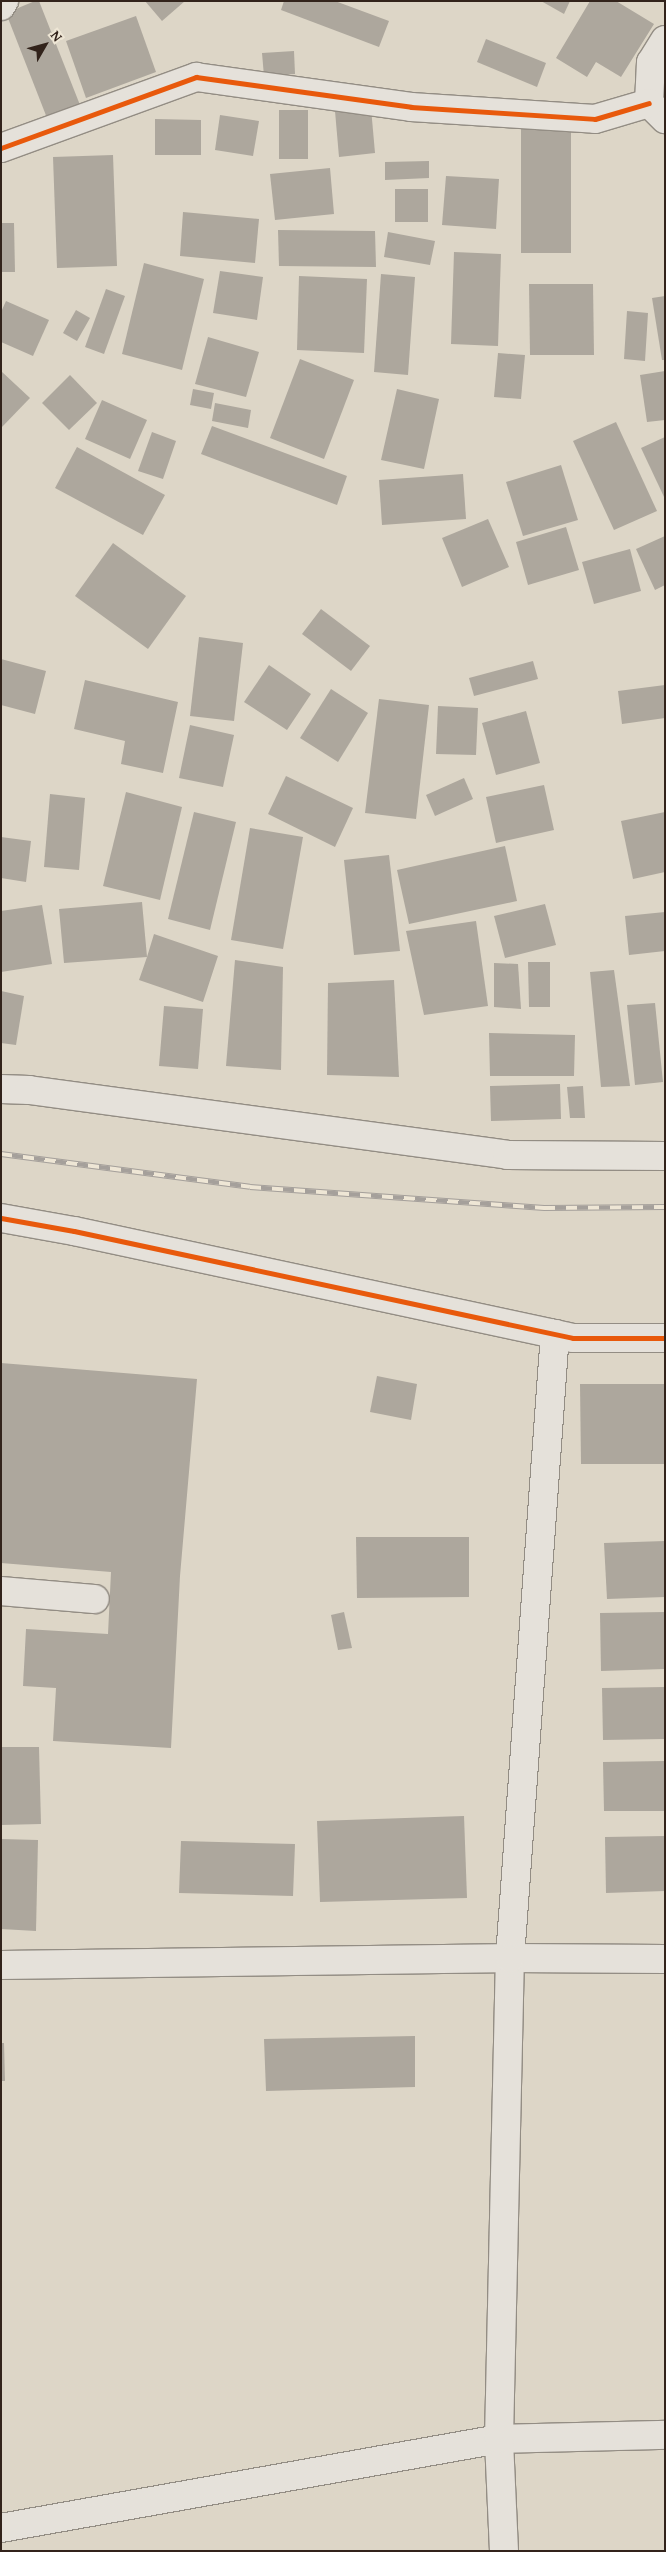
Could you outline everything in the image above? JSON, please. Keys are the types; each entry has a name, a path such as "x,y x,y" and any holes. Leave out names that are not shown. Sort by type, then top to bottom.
{"street":[{"path":"1,6 4,1"},
{"path":"1,148 196,77 411,107 595,119 657,111 651,62 665,40"},
{"path":"1,1088 29,1090 507,1155 665,1156"},
{"path":"1,1218 84,1233 573,1338 665,1338"},
{"path":"504,2551 499,2439 510,1958 555,1334"},
{"path":"1,1591 95,1600"},
{"path":"1,1965 510,1958 665,1959"},
{"path":"1,2528 499,2439 665,2435"}],"building":[{"path":"39,1 80,105 47,118 6,13"},
{"path":"145,1 185,1 162,21"},
{"path":"284,1 335,1 389,21 379,47 281,10"},
{"path":"541,1 570,1 564,14"},
{"path":"590,1 616,1 654,24 621,77 596,62 587,77 556,58"},
{"path":"136,16 156,72 86,98 66,41"},
{"path":"486,39 546,63 537,87 477,62"},
{"path":"294,51 295,74 264,76 262,53"},
{"path":"371,108 375,153 339,157 335,111"},
{"path":"279,110 308,110 308,159 279,159"},
{"path":"220,115 259,121 253,156 215,150"},
{"path":"155,119 201,120 201,155 155,155"},
{"path":"521,128 571,128 571,253 521,253"},
{"path":"113,155 117,266 57,268 53,157"},
{"path":"429,161 429,178 385,180 385,162"},
{"path":"330,168 334,214 275,220 270,174"},
{"path":"446,176 499,179 496,229 442,225"},
{"path":"395,189 428,189 428,222 395,222"},
{"path":"183,212 259,219 255,263 180,256"},
{"path":"1,223 14,223 15,272 1,272"},
{"path":"278,230 375,231 376,267 279,266"},
{"path":"388,232 435,241 430,265 384,257"},
{"path":"454,252 501,254 498,346 451,344"},
{"path":"144,263 204,279 182,370 122,354"},
{"path":"220,271 263,277 257,320 213,313"},
{"path":"381,274 415,277 408,375 374,372"},
{"path":"299,276 367,279 364,353 297,350"},
{"path":"529,284 593,284 594,355 530,355"},
{"path":"106,289 125,296 104,354 85,347"},
{"path":"665,296 665,360 662,360 652,298"},
{"path":"6,301 49,320 33,356 1,342 1,312"},
{"path":"76,310 90,318 77,341 63,333"},
{"path":"627,311 648,313 645,361 624,359"},
{"path":"208,337 259,352 246,397 195,384"},
{"path":"498,353 525,355 521,399 494,397"},
{"path":"300,359 354,380 324,459 270,438"},
{"path":"1,371 30,398 1,428"},
{"path":"665,371 665,420 647,422 640,375"},
{"path":"70,375 97,403 69,430 42,403"},
{"path":"193,389 214,393 211,409 190,405"},
{"path":"397,389 439,399 424,469 381,460"},
{"path":"102,400 147,420 130,459 85,439"},
{"path":"215,403 251,410 248,428 212,421"},
{"path":"616,422 657,511 614,530 573,441"},
{"path":"212,426 347,476 337,505 201,454"},
{"path":"152,432 176,441 163,479 138,471"},
{"path":"665,437 665,499 641,448"},
{"path":"77,447 165,495 143,535 55,488"},
{"path":"561,465 578,520 523,536 506,482"},
{"path":"463,474 466,519 382,525 379,480"},
{"path":"488,519 509,567 462,587 442,538"},
{"path":"566,527 579,570 528,585 516,542"},
{"path":"665,536 665,585 655,590 636,549"},
{"path":"113,543 186,596 148,649 75,596"},
{"path":"630,549 641,591 594,604 582,562"},
{"path":"321,609 370,646 351,671 302,634"},
{"path":"199,637 243,643 234,721 190,716"},
{"path":"1,659 46,671 35,714 1,705"},
{"path":"533,661 538,679 474,696 469,678"},
{"path":"269,665 311,694 287,730 244,702"},
{"path":"85,680 178,702 163,773 121,764 125,741 74,729"},
{"path":"665,685 665,718 622,724 618,691"},
{"path":"331,689 368,713 338,762 300,738"},
{"path":"379,699 429,705 416,819 365,813"},
{"path":"438,706 478,708 476,755 436,754"},
{"path":"526,711 540,763 496,775 482,723"},
{"path":"190,725 234,735 223,787 179,778"},
{"path":"286,776 353,808 335,847 268,814"},
{"path":"464,778 473,799 435,816 426,795"},
{"path":"544,785 554,830 496,843 486,797"},
{"path":"126,792 182,807 160,900 103,886"},
{"path":"50,794 85,798 79,870 44,867"},
{"path":"194,812 236,822 210,930 168,919"},
{"path":"665,812 665,872 633,879 621,821"},
{"path":"250,828 303,837 283,949 231,940"},
{"path":"1,837 31,841 26,882 1,878"},
{"path":"505,846 517,901 409,924 397,870"},
{"path":"389,855 400,951 354,955 344,860"},
{"path":"142,902 147,957 64,963 59,909"},
{"path":"545,904 556,945 505,958 494,916"},
{"path":"42,905 52,964 1,972 1,911"},
{"path":"665,912 665,951 629,955 625,916"},
{"path":"476,921 488,1006 424,1015 406,931"},
{"path":"154,934 218,956 203,1002 139,980"},
{"path":"235,960 283,967 281,1070 226,1066"},
{"path":"528,962 550,962 550,1007 529,1007"},
{"path":"494,963 518,964 521,1009 494,1007"},
{"path":"614,970 630,1086 601,1087 590,972"},
{"path":"394,980 399,1077 327,1075 328,983"},
{"path":"1,991 24,996 16,1045 1,1043"},
{"path":"655,1003 663,1082 635,1085 627,1005"},
{"path":"164,1006 203,1009 198,1069 159,1066"},
{"path":"489,1033 575,1035 574,1076 490,1076"},
{"path":"560,1084 561,1119 491,1121 490,1086"},
{"path":"583,1086 585,1118 570,1118 567,1087"},
{"path":"1,1363 197,1379 180,1576 171,1748 53,1741 56,1688 23,1686 26,1629 108,1634 111,1572 1,1563"},
{"path":"377,1376 417,1384 411,1420 370,1412"},
{"path":"580,1384 665,1384 665,1464 581,1464"},
{"path":"356,1537 469,1537 469,1597 357,1598"},
{"path":"665,1541 665,1597 607,1599 604,1543"},
{"path":"344,1612 352,1648 338,1650 331,1615"},
{"path":"665,1612 665,1669 601,1671 600,1613"},
{"path":"665,1687 665,1739 603,1740 602,1688"},
{"path":"1,1747 39,1747 41,1824 1,1825"},
{"path":"665,1761 665,1811 604,1811 603,1762"},
{"path":"464,1816 467,1898 320,1902 317,1821"},
{"path":"665,1836 665,1891 606,1893 605,1837"},
{"path":"1,1839 38,1840 36,1931 1,1929"},
{"path":"181,1841 295,1844 293,1896 179,1893"},
{"path":"415,2036 415,2087 266,2091 264,2039"},
{"path":"1,2043 4,2043 5,2081 1,2081"}],"railway":[{"path":"1,1154 250,1187 544,1208 665,1207"}],"cycle path":[{"path":"1,148 196,77 411,107 595,119 649,103"},
{"path":"1,1218 74,1231 573,1338 665,1338"}]}
